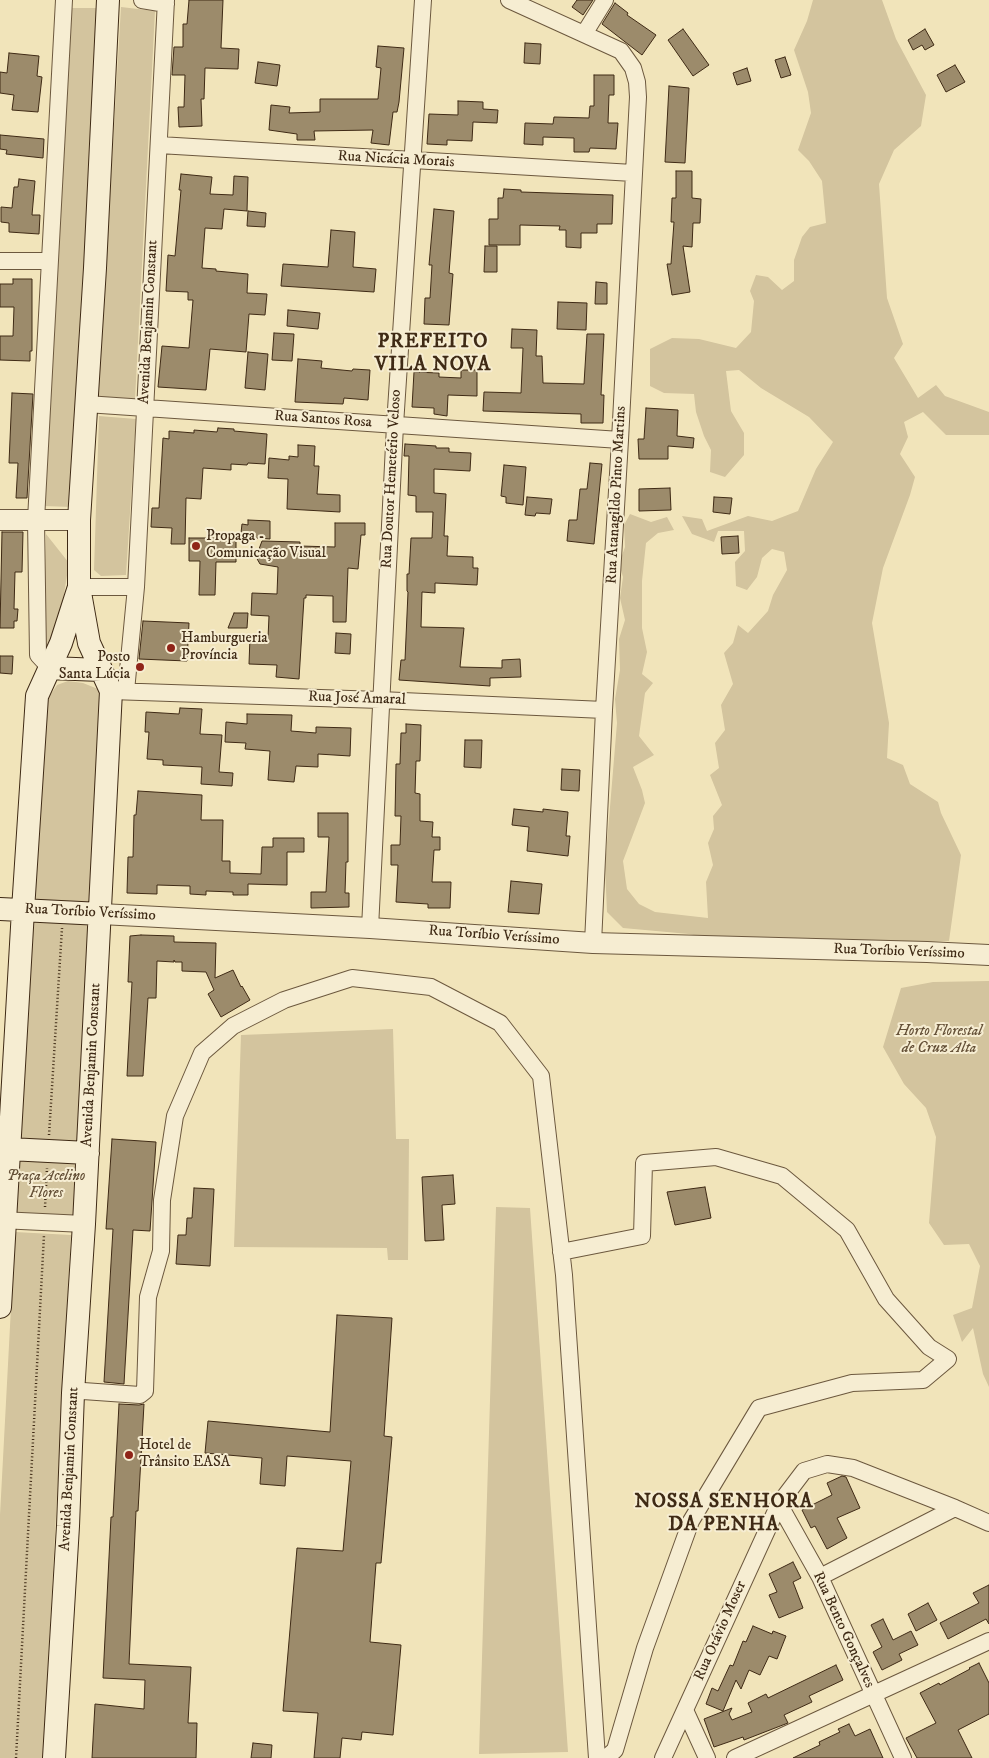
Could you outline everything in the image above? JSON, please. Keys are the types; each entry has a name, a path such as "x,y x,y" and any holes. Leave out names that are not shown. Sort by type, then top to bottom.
{"main road":[{"name":"Avenida Benjamin Constant","path":"54,1758 100,914 118,691 101,670 89,643 79,587 79,520 95,268 108,0"},
{"name":"Avenida Benjamin Constant","path":"0,1307 2,1220 9,1149 37,696 61,643 79,587"},
{"path":"50,668 101,670"},
{"name":"Rua Toríbio Veríssimo","path":"0,909 100,914"},
{"path":"9,1149 88,1153"}],"street":[{"path":"50,668 38,656 36,520 64,0"},
{"path":"142,0 166,2"},
{"name":"Rua Doutor Hemetério Veloso","path":"370,928 395,425 422,0"},
{"path":"509,0 584,34 605,0"},
{"name":"Avenida Benjamin Constant","path":"118,691 136,587 166,2"},
{"name":"Rua Atanagildo Pinto Martins","path":"584,34 621,51 633,68 637,82 638,98 593,943"},
{"name":"Rua Nicácia Morais","path":"159,145 633,173"},
{"path":"0,261 50,261"},
{"name":"Rua Santos Rosa","path":"86,404 620,440"},
{"path":"0,520 79,520"},
{"path":"79,587 136,587"},
{"name":"Rua José Amaral","path":"118,691 604,710"},
{"name":"Rua Toríbio Veríssimo","path":"100,914 370,928 593,943 927,952 989,956"},
{"path":"73,1393 83,1391 140,1395 145,1391 148,1297 161,1251 162,1200 175,1116 202,1053 233,1026 284,1000 352,978 431,987 500,1023 541,1076 561,1252 597,1758"},
{"path":"561,1252 642,1236 644,1163 716,1157 782,1176 847,1230 886,1299 929,1347 948,1359 923,1380 852,1382 759,1408 692,1521 645,1648 614,1750 606,1758"},
{"path":"2,1220 84,1224"},
{"name":"Rua Otávio Moser","path":"664,1758 779,1504 804,1470 827,1464 853,1468 989,1523"},
{"name":"Rua Bento Gonçalves","path":"779,1504 820,1577 903,1758"},
{"path":"820,1577 955,1508"},
{"path":"735,1758 874,1696 989,1641"},
{"path":"685,1710 707,1758"}],"path":[{"path":"16,1758 44,1222 63,912"}],"green space":[{"path":"813,0 882,0 896,39 926,95 921,126 894,150 879,184 887,298 903,344 894,358 918,398 936,385 945,396 989,412 989,435 946,435 923,412 904,422 908,437 900,454 915,477 883,568 872,623 889,723 887,758 903,765 910,784 938,802 941,813 961,855 949,941 884,943 724,941 689,934 623,928 607,912 605,867 617,723 615,699 620,670 619,639 625,620 620,598 623,577 619,564 625,547 624,525 630,514 651,522 667,517 674,530 658,533 646,543 642,581 642,628 647,652 642,674 653,683 645,693 639,736 654,755 633,767 645,803 623,861 627,889 639,904 655,912 708,918 706,882 713,865 708,843 714,829 713,816 722,805 710,775 719,768 715,743 725,730 721,705 733,684 724,653 733,643 738,625 748,633 768,611 773,595 787,570 784,552 772,549 762,558 757,577 747,590 736,586 735,562 745,551 744,531 718,531 714,542 692,534 682,516 702,519 707,531 748,516 772,521 798,511 816,469 833,442 809,417 761,388 739,370 726,371 731,411 744,433 744,455 725,477 710,472 711,450 696,412 694,394 664,393 650,386 650,349 672,338 699,339 736,348 751,332 754,301 750,291 756,275 768,277 782,290 794,281 794,260 802,237 810,227 826,223 822,181 809,161 798,150 811,113 808,92 794,50 807,21"},
{"path":"121,7 155,11 135,400 98,398"},
{"path":"72,8 97,8 72,507 43,506"},
{"path":"99,416 136,419 126,575 101,576 94,570"},
{"path":"46,534 69,563 61,613 49,651 44,647"},
{"path":"68,681 83,683 98,689 106,702 95,907 42,905 34,896 47,700 57,685"},
{"path":"30,920 90,923 79,1144 19,1141"},
{"name":"Horto Florestal de Cruz Alta","path":"989,981 989,1387 983,1374 973,1328 962,1342 953,1315 972,1308 980,1266 969,1244 944,1245 929,1223 936,1137 926,1108 904,1084 883,1047 901,988 933,982"},
{"path":"393,1029 396,1139 409,1139 408,1260 388,1260 387,1248 234,1247 241,1035"},
{"name":"Praça Acelino Flores","path":"19,1156 77,1160 73,1216 15,1212"},
{"path":"496,1207 530,1208 568,1752 479,1754"},
{"path":"15,1232 71,1235 43,1758 0,1758 0,1515"}],"building":[{"path":"189,0 223,0 221,48 239,49 238,69 205,68 204,99 201,99 202,126 179,127 178,107 184,107 185,75 172,75 174,47 183,47 183,24 187,24"},
{"path":"577,0 593,0 583,15 572,7"},
{"path":"615,3 628,13 627,15 656,35 642,55 602,24"},
{"path":"683,29 709,65 693,76 668,40"},
{"path":"925,29 934,45 925,50 922,45 913,50 908,40"},
{"path":"525,43 541,44 540,64 524,63"},
{"path":"378,46 404,48 399,102 397,112 393,112 389,145 371,143 373,130 314,131 315,140 297,140 297,134 269,130 271,105 290,107 289,113 320,112 320,99 378,99 381,68 376,67"},
{"path":"9,53 39,56 37,76 42,77 38,112 12,110 14,95 0,93 0,72 7,73"},
{"path":"785,57 791,75 781,78 775,60"},
{"path":"258,62 280,65 277,86 255,83"},
{"path":"955,65 965,82 946,92 937,75"},
{"path":"747,68 751,81 737,85 733,73"},
{"path":"594,75 614,75 614,95 609,95 608,123 618,123 616,149 590,148 589,152 574,152 574,138 543,137 543,145 524,144 525,123 553,124 554,117 589,118 590,106 594,106"},
{"path":"669,86 689,88 685,163 665,162"},
{"path":"458,101 483,102 483,109 498,110 497,123 473,122 472,141 447,140 447,145 427,144 429,114 458,115"},
{"path":"0,135 44,139 43,158 6,154 7,150 0,149"},
{"path":"676,171 692,171 692,198 701,199 700,223 693,223 692,247 683,246 690,292 672,295 667,264 671,264 674,222 671,222 672,198 676,198"},
{"path":"181,174 212,177 210,194 233,195 234,176 248,177 247,211 224,209 222,229 205,228 202,268 248,274 247,293 267,294 265,315 249,314 246,352 210,349 206,390 158,387 162,346 189,348 193,300 188,300 188,292 166,291 168,255 175,256"},
{"path":"19,179 35,181 32,215 40,215 39,234 9,232 9,223 1,222 1,207 12,208 14,187 18,187"},
{"path":"504,189 521,190 521,192 613,195 612,224 597,224 597,233 581,233 581,248 566,247 566,230 559,230 560,226 520,225 520,245 489,245 489,219 498,219 498,198 503,198"},
{"path":"434,209 454,211 449,273 453,274 449,325 424,324 425,298 430,298 432,265 429,265"},
{"path":"248,211 266,213 265,227 247,226"},
{"path":"331,230 355,232 353,267 376,269 374,292 281,286 283,264 328,267"},
{"path":"485,246 497,246 497,272 484,272"},
{"path":"13,279 32,279 32,351 30,351 30,361 0,360 0,336 13,336 14,307 0,307 0,284 13,284"},
{"path":"596,282 607,283 607,304 595,304"},
{"path":"558,302 587,303 586,330 557,329"},
{"path":"288,310 320,313 318,329 287,326"},
{"path":"512,329 537,330 536,356 542,356 543,383 584,384 587,334 604,334 601,395 604,395 603,423 581,423 581,414 483,411 484,392 521,393 523,348 511,348"},
{"path":"274,333 294,334 292,361 272,360"},
{"path":"248,352 268,354 265,390 245,388"},
{"path":"298,359 322,361 321,368 352,371 353,369 370,370 368,400 344,398 343,404 295,402"},
{"path":"461,370 477,370 477,396 448,395 447,416 434,414 434,408 412,407 414,372 439,373 439,377 461,378"},
{"path":"12,393 33,394 27,498 16,498 18,463 9,463"},
{"path":"646,408 678,410 677,436 694,438 693,448 668,446 668,459 639,459 638,439 644,439"},
{"path":"218,428 267,434 265,464 231,464 231,470 203,468 201,499 186,498 185,544 171,544 172,528 151,527 152,508 159,508 163,438 169,439 169,431 194,433 194,430 217,432"},
{"path":"405,444 436,446 436,448 449,448 449,452 471,453 470,471 434,469 434,493 446,494 444,536 448,536 447,556 473,557 473,568 478,568 477,585 435,583 435,593 422,592 421,627 464,628 460,667 502,668 502,660 520,659 521,677 490,678 490,686 399,680 401,660 405,660 407,574 409,574 411,538 432,538 433,512 416,512 416,496 408,495 409,456 404,456"},
{"path":"298,445 315,446 314,466 319,466 317,494 340,495 340,512 287,509 288,479 268,478 269,458 289,460 289,456 298,457"},
{"path":"590,463 602,464 594,544 567,541 569,520 577,520 580,489 587,489"},
{"path":"504,465 526,467 523,505 506,503 506,497 501,496"},
{"path":"670,488 671,510 639,511 639,489"},
{"path":"527,497 552,499 550,514 536,513 535,516 525,515"},
{"path":"714,497 732,498 730,514 713,512"},
{"path":"248,520 270,521 270,539 244,537 241,533 242,524 248,525"},
{"path":"335,523 365,523 365,535 361,535 358,569 348,568 346,622 333,622 333,596 306,595 306,598 304,598 299,679 276,677 277,665 249,664 250,637 268,638 269,616 251,615 252,593 277,594 278,567 260,564 256,557 262,541 300,542 300,546 335,547"},
{"path":"2,532 23,532 22,572 15,572 14,609 18,609 14,628 0,628"},
{"path":"738,536 739,553 722,554 721,537"},
{"path":"189,538 236,538 236,562 216,562 215,595 199,595 200,561 189,561"},
{"path":"234,613 248,613 247,628 228,628"},
{"path":"143,621 189,623 187,661 139,659"},
{"path":"336,633 351,634 350,654 335,653"},
{"path":"0,656 13,656 12,674 0,673"},
{"path":"180,708 202,709 200,734 222,735 219,772 233,773 232,786 201,784 202,767 163,765 163,760 147,759 149,732 145,732 146,712 179,714"},
{"path":"247,714 292,715 291,731 316,733 316,727 351,728 350,756 318,754 318,767 296,766 294,782 268,780 270,751 245,749 246,743 225,742 226,722 247,724"},
{"path":"406,724 421,725 420,761 416,761 415,793 420,794 420,821 433,822 432,837 440,837 440,850 434,850 432,882 451,882 450,908 428,908 428,904 396,902 398,865 391,865 391,845 400,845 401,816 395,816 396,764 400,764 401,733 406,733"},
{"path":"465,740 482,740 481,768 464,767"},
{"path":"562,769 580,770 579,791 561,790"},
{"path":"138,791 202,795 201,820 223,820 222,861 230,861 230,873 261,874 262,847 273,847 273,838 304,838 304,852 287,852 287,885 248,884 248,895 233,895 233,892 206,891 206,895 190,894 190,886 157,885 157,894 127,893 128,857 133,857 134,815 136,815"},
{"path":"514,809 543,812 543,809 568,812 566,836 570,836 568,856 527,851 529,827 512,825"},
{"path":"318,813 348,813 348,862 346,862 345,893 349,893 349,907 311,908 311,892 326,892 329,837 318,837"},
{"path":"511,881 542,884 539,914 508,912"},
{"path":"130,936 174,936 174,942 216,943 215,978 233,970 250,1000 221,1017 208,994 214,990 206,972 182,971 182,962 175,962 174,960 174,962 157,961 156,998 148,998 143,1076 127,1076 132,982 128,982"},
{"path":"112,1139 156,1142 150,1231 133,1230 124,1384 104,1382 113,1229 106,1229"},
{"path":"453,1175 455,1204 442,1205 444,1240 425,1241 422,1177"},
{"path":"705,1187 711,1218 675,1225 667,1192"},
{"path":"194,1188 214,1189 210,1266 176,1264 178,1235 186,1235 187,1218 192,1218"},
{"path":"337,1315 392,1318 384,1436 392,1437 381,1563 376,1563 370,1642 401,1645 393,1735 362,1732 361,1740 342,1738 340,1758 314,1758 318,1713 283,1711 297,1548 343,1551 351,1461 287,1456 285,1486 260,1484 262,1458 205,1453 208,1421 330,1432"},
{"path":"119,1404 144,1404 138,1511 136,1511 129,1664 191,1667 188,1723 197,1723 196,1758 92,1758 95,1704 144,1709 145,1680 103,1678"},
{"path":"842,1476 846,1477 860,1508 837,1518 847,1538 827,1549 815,1526 811,1528 802,1510 832,1495 827,1483"},
{"path":"793,1562 801,1578 793,1582 803,1608 779,1618 769,1595 777,1592 769,1574"},
{"path":"989,1585 989,1624 986,1619 948,1639 940,1623 979,1603 973,1593"},
{"path":"928,1603 937,1620 916,1631 908,1614"},
{"path":"883,1619 893,1640 911,1631 918,1645 899,1654 902,1660 882,1670 873,1652 882,1647 871,1625"},
{"path":"753,1626 772,1634 773,1631 786,1636 777,1659 769,1656 760,1675 749,1670 741,1689 736,1680 723,1711 706,1704 712,1688 718,1691 730,1665 733,1666 743,1641 746,1642"},
{"path":"979,1663 989,1683 989,1714 958,1730 972,1758 917,1758 906,1738 936,1723 920,1693 939,1683 940,1685"},
{"path":"836,1665 843,1680 809,1696 812,1702 784,1715 788,1723 744,1740 743,1737 714,1747 704,1719 732,1708 729,1714 732,1720 752,1712 748,1703 766,1694 768,1698"},
{"path":"849,1724 855,1736 870,1729 883,1758 793,1758 820,1745 819,1742 840,1732 838,1729"},
{"path":"253,1743 272,1745 271,1758 251,1758"}],"place":[{"name":"Propaga - Comunicação Visual","path":"196,546"},
{"name":"Hamburgueria Província","path":"171,648"},
{"name":"Posto Santa Lúcia","path":"140,667"},
{"name":"Hotel de Trânsito EASA","path":"129,1455"}],"district":[{"name":"PREFEITO VILA NOVA","path":"433,354"},
{"name":"NOSSA SENHORA DA PENHA","path":"724,1514"}]}
